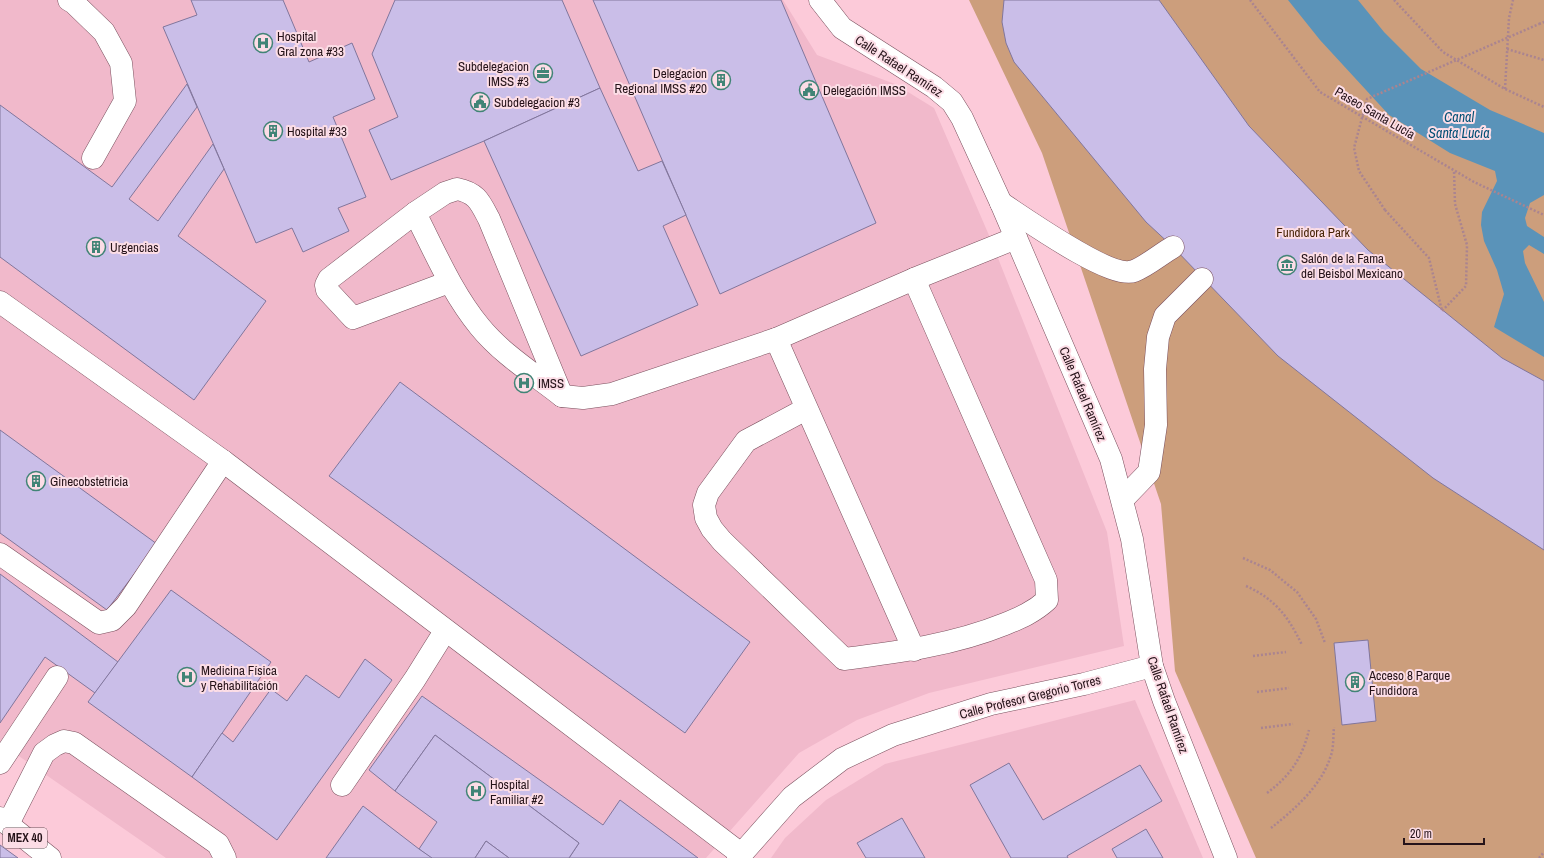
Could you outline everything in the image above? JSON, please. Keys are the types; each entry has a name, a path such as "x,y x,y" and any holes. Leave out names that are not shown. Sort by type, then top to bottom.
{"main road":[{"path":"69,0 104,32 121,63 125,101 92,158"},
{"name":"Calle Rafael Ramírez","path":"820,0 842,28 934,87 952,102 962,118 1001,203 1111,459 1123,499 1132,539 1152,666 1164,701 1226,858"},
{"path":"449,282 353,318 327,290 326,285 329,279 415,213 445,193 456,189 469,192 478,199 489,219 562,396"},
{"path":"1001,203 1072,248 1104,266 1120,272 1133,271 1173,247"},
{"path":"415,213 449,282 460,301 481,328 511,356 562,396 583,398 612,394 776,339 914,279 1016,238"},
{"path":"806,409 746,441 708,493 704,505 706,518 712,530 722,541 844,659 914,650 979,634 1029,614 1047,600 1046,580 914,279"},
{"path":"1123,499 1149,472 1156,425 1155,369 1158,337 1165,316 1202,279"},
{"path":"0,302 223,461 740,856"},
{"path":"776,339 914,650"},
{"path":"0,554 99,623 112,620 126,606 223,461"},
{"path":"342,785 415,679 445,631"},
{"name":"Calle Profesor Gregorio Torres","path":"740,856 792,797 842,759 893,735 991,704 1084,684 1152,666"},
{"path":"0,763 57,678"},
{"path":"4,821 44,753 55,745 64,741 74,743 218,844 226,858"},
{"name":"MEX 40","path":"4,821 50,858"}],"path":[{"name":"Paseo Santa Lucía","path":"1250,0 1320,92 1474,182 1544,215"},
{"path":"1394,0 1443,52 1505,90 1544,107"},
{"path":"1505,90 1509,18 1513,0"},
{"path":"1454,170 1455,204 1468,244 1466,286 1442,311 1429,258 1385,210 1359,171 1354,148 1367,99 1544,22"},
{"path":"1507,49 1544,60"},
{"path":"1242,558 1270,570 1297,592 1316,619 1325,643"},
{"path":"1246,586 1264,594 1279,608 1293,626 1302,645"},
{"path":"1253,656 1286,652"},
{"path":"1257,692 1289,688"},
{"path":"1261,728 1293,724"},
{"path":"1271,828 1294,810 1316,784 1330,758 1334,727"},
{"path":"1267,793 1282,781 1294,766 1304,749 1309,730"},
{"path":"1539,858 1544,852"}],"shaded area":[{"name":"IMSS","path":"0,0 783,0 817,55 895,84 934,108 988,233 1107,532 1124,646 929,693 857,720 799,753 706,858 166,858 0,743"},
{"path":"1135,700 1203,858 771,858 785,838 826,800 885,764"}],"green space":[{"name":"Fundidora Park","path":"969,0 1544,0 1544,858 1256,858 1175,671 1161,504 1042,153"}],"water":[{"name":"Canal Santa Lucía","path":"1288,0 1358,0 1384,32 1421,69 1490,110 1544,133 1544,195 1530,203 1525,218 1527,226 1544,237 1544,254 1529,245 1523,251 1525,263 1544,302 1544,357 1494,327 1504,294 1497,270 1484,241 1481,225 1482,212 1497,181 1495,171 1450,153 1389,115 1320,40"}],"building":[{"name":"Hospital #33","path":"191,0 283,0 309,62 352,43 375,99 333,117 366,197 338,208 349,231 303,252 292,228 256,243 163,27 197,15"},
{"name":"Subdelegacion #3","path":"395,0 562,0 600,88 484,141 391,180 369,130 398,117 372,54"},
{"name":"Delegacion Regional IMSS #20","path":"593,0 781,0 876,223 720,294"},
{"name":"Salón de la Fama del Beisbol Mexicano","path":"1004,0 1159,0 1249,126 1368,250 1502,358 1544,381 1544,550 1433,478 1278,356 1173,247 1146,222 1014,62 1006,43 1002,22"},
{"name":"Urgencias","path":"187,84 197,107 129,199 158,221 213,144 224,169 178,236 266,301 194,400 0,257 0,105 112,187"},
{"path":"600,88 638,171 662,161 686,215 663,226 698,305 581,356 484,141"},
{"path":"400,382 750,642 685,733 329,476"},
{"name":"Ginecobstetricia","path":"0,430 157,544 107,610 0,533"},
{"path":"0,574 118,662 95,693 45,657 0,723"},
{"path":"171,590 271,662 192,777 88,702"},
{"name":"Acceso 8 Parque Fundidora","path":"1368,640 1376,721 1342,725 1334,643"},
{"path":"365,659 392,680 277,840 192,777 222,733 233,742 271,689 287,701 306,675 339,698"},
{"path":"422,696 603,825 620,800 698,858 569,858 579,843 435,735 395,791 369,770"},
{"path":"435,735 579,843 569,858 509,858 486,841 475,858 431,858 419,849 437,822 395,791"},
{"path":"1009,763 1043,820 1140,765 1162,801 1067,856 1068,858 1011,858 970,785"},
{"path":"363,806 419,849 432,858 326,858"},
{"path":"902,818 925,858 866,858 857,843"},
{"path":"1146,829 1163,858 1117,858 1112,849"},
{"path":"486,841 509,858 475,858"},
{"path":"0,845 18,858 0,858"}],"place":[{"name":"Hospital Gral zona #33","path":"263,43"},
{"name":"Subdelegacion IMSS #3","path":"543,73"},
{"name":"Delegacion Regional IMSS #20","path":"721,80"},
{"name":"Delegación IMSS","path":"809,90"},
{"name":"Subdelegacion #3","path":"480,102"},
{"name":"Hospital #33","path":"273,131"},
{"name":"Urgencias","path":"96,247"},
{"name":"Salón de la Fama del Beisbol Mexicano","path":"1287,265"},
{"name":"IMSS","path":"524,383"},
{"name":"Ginecobstetricia","path":"36,481"},
{"name":"Medicina Física y Rehabilitación","path":"187,677"},
{"name":"Acceso 8 Parque Fundidora","path":"1355,682"},
{"name":"Hospital Familiar #2","path":"476,791"}]}
